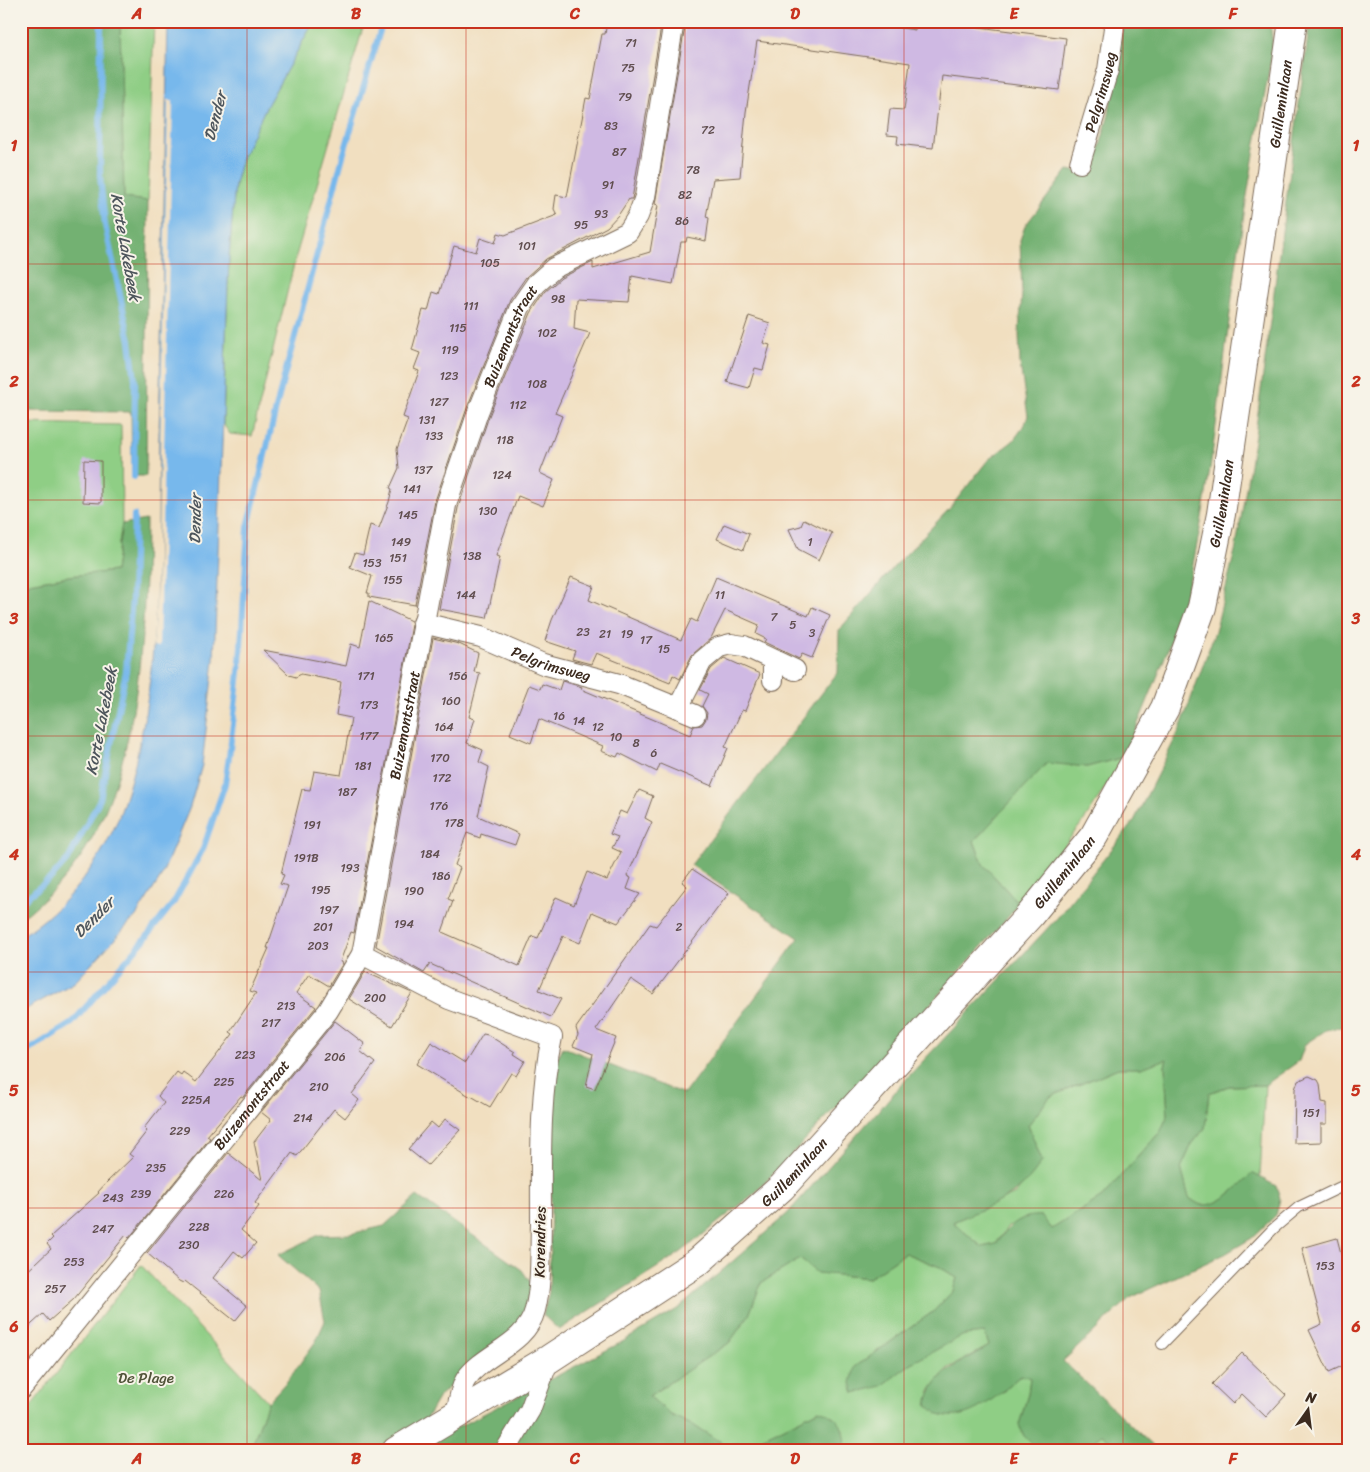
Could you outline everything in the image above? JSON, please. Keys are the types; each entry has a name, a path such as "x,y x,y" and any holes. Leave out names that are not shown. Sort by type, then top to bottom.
{"main road":[{"name":"Guilleminlaan","path":"396,1451 549,1359 699,1262 782,1187 1030,915 1094,836 1129,776 1165,708 1202,607 1221,514 1293,21"}],"street":[{"name":"Buizemontstraat","path":"21,1389 328,1011 362,954 446,504 478,412 520,307 536,284 554,268 628,232 638,216 645,197 674,21"},
{"name":"Pelgrimsweg","path":"1080,163 1108,70 1115,21"},
{"name":"Pelgrimsweg","path":"423,623 481,637 543,664 619,684 687,712 702,661 719,647 731,644 744,646 758,651 773,671 795,670"},
{"name":"Korendries","path":"362,954 449,999 548,1035 542,1133 540,1284 534,1313 524,1330 506,1348 475,1368 465,1381 456,1416"},
{"path":"505,1451 530,1410 549,1359"}],"lane":[{"path":"1162,1344 1299,1207 1349,1183"}],"green space":[{"path":"21,21 120,21 124,198 148,201 146,476 132,476 131,412 21,411"},
{"path":"120,21 154,21 148,201 124,198"},
{"path":"314,21 365,21 296,256 252,436 230,434 223,424 229,257 235,184 242,158 265,109"},
{"path":"1123,21 1270,21 1273,48 1242,227 1201,526 1187,589 1172,638 1124,757 1087,767 1047,763 974,841 983,864 1019,904 1009,916 884,1056 756,1192 680,1253 559,1330 543,1315 549,1292 554,1065 563,1047 684,1094 799,938 691,865 838,672 839,630 891,570 950,508 988,460 1013,441 1024,426 1028,416 1020,364 1019,332 1022,294 1020,240 1025,226 1068,170 1084,173 1097,157 1109,114"},
{"path":"1310,21 1349,21 1349,956 1346,1026 1326,1030 1305,1044 1299,1061 1265,1085 1229,1086 1209,1093 1205,1128 1192,1144 1181,1168 1189,1198 1203,1205 1217,1202 1236,1189 1252,1173 1276,1186 1280,1199 1276,1215 1252,1238 1225,1254 1130,1298 1063,1361 1157,1450 1122,1451 1101,1434 1087,1446 1080,1449 1039,1451 1024,1436 1019,1425 1028,1394 1030,1378 1021,1375 994,1398 972,1411 950,1416 936,1412 927,1405 935,1384 950,1369 989,1346 985,1333 964,1335 910,1364 882,1386 854,1393 851,1383 855,1367 934,1311 953,1291 957,1278 940,1267 905,1253 869,1278 817,1273 800,1259 761,1283 749,1315 729,1343 649,1396 671,1415 726,1445 754,1442 819,1410 833,1416 840,1424 846,1451 250,1451 268,1402 288,1380 316,1341 325,1321 319,1291 278,1255 319,1235 350,1234 384,1226 417,1196 522,1270 532,1285 529,1308 517,1328 440,1395 427,1417 437,1438 622,1342 679,1308 787,1214 908,1077 1058,917 1134,821 1180,729 1215,632 1236,547 1255,435","holes":["1167,1059 1165,1066 1168,1115 1160,1132 1102,1197 1052,1229 1041,1216 1026,1217 1014,1223 996,1244 982,1247 953,1222 1004,1199 1034,1174 1042,1161 1028,1125 1050,1097 1118,1068 1141,1068"]},
{"path":"21,423 121,425 122,524 115,571 29,583 21,597"},
{"path":"146,520 143,616 139,668 131,720 119,771 102,818 78,861 47,896 21,918 21,597 29,583 115,571 122,524"},
{"path":"1124,757 1088,815 1019,904 983,864 974,841 1047,762 1087,767"},
{"path":"1167,1058 1165,1066 1168,1115 1160,1132 1102,1197 1052,1229 1041,1216 1008,1226 996,1244 982,1247 953,1222 1015,1194 1042,1161 1028,1125 1050,1097 1118,1068 1141,1068"},
{"path":"1265,1085 1260,1178 1252,1174 1223,1199 1210,1204 1203,1205 1197,1203 1189,1198 1181,1168 1192,1144 1205,1128 1209,1093 1229,1086"},
{"path":"905,1253 940,1267 957,1278 953,1291 934,1311 855,1367 882,1386 922,1356 945,1342 968,1334 985,1333 989,1346 947,1369 929,1392 1003,1392 1020,1375 1030,1377 1028,1394 1019,1425 1024,1436 1039,1451 846,1451 844,1430 819,1410 754,1442 726,1445 671,1415 649,1396 729,1343 749,1315 761,1283 800,1259 818,1273 869,1278"},
{"name":"De Plage","path":"141,1265 268,1402 250,1451 21,1451 21,1419"},
{"path":"1101,1434 1122,1451 1077,1451 1091,1444"}],"water":[{"name":"Dender","path":"168,21 314,21 265,109 242,158 235,184 229,257 214,660 202,765 190,807 161,877 136,916 75,982 21,1012 21,936 53,912 67,898 94,864 114,829 134,767 144,721 151,674 157,579"}],"pier":[{"path":"168,100 173,100 159,647 153,646 157,582"}],"building":[{"path":"624,21 662,21 632,199 629,199 607,227 546,259 526,277 510,300 467,408 435,501 415,605 369,597 369,593 367,593 372,576 350,567 355,553 363,555 370,525 379,528 389,502 392,489 390,488 399,468 397,449 408,419 403,417 419,371 414,369 420,353 412,350 423,310 428,311 433,292 439,294 454,246 476,252 480,238 495,243 498,233 505,235 557,215 554,209 556,195 567,197 586,98 590,99 602,34 605,34 607,22 624,24"},
{"path":"686,21 854,21 915,30 916,21 931,21 1066,38 1059,90 942,76 933,148 897,144 898,136 887,135 890,109 904,110 910,63 757,41 746,112 740,177 713,179 706,217 709,218 706,241 687,237 686,242 681,242 673,284 632,276 629,302 576,299 574,329 590,333 555,413 562,416 540,473 554,480 543,506 518,496 496,556 500,557 487,618 439,609 458,508 489,416 531,313 545,292 561,278 593,262 593,269 650,252 658,205 655,204"},
{"path":"749,316 770,323 763,343 770,345 763,370 755,368 749,388 727,382"},
{"path":"84,460 101,461 101,503 83,502"},
{"path":"804,519 832,533 819,560 798,549 789,529 801,526"},
{"path":"724,524 749,534 743,550 717,539"},
{"path":"571,577 594,586 589,600 681,640 691,619 697,622 716,577 808,616 812,607 830,615 812,658 802,654 799,659 764,642 766,639 756,634 759,625 725,610 711,638 692,655 680,679 673,675 670,683 596,653 591,664 572,659 575,651 545,641"},
{"path":"369,601 411,621 412,625 354,933 351,932 340,962 343,963 329,986 309,974 296,993 316,1007 243,1097 241,1096 207,1136 210,1138 129,1238 126,1235 74,1299 49,1321 43,1314 21,1334 21,1277 51,1249 47,1244 53,1238 51,1236 99,1193 107,1182 133,1157 129,1154 147,1131 144,1128 164,1103 158,1096 177,1072 181,1075 183,1072 196,1082 233,1034 230,1032 256,993 250,991 269,948 267,948 288,886 280,884 284,875 281,874 302,789 310,790 314,771 341,775 351,718 336,715 341,682 301,674 296,677 289,675 263,650 346,666 351,644 360,647"},
{"path":"433,638 459,644 478,653 474,672 480,673 469,717 475,719 467,743 483,750 479,762 489,767 478,816 519,834 515,845 481,834 480,838 467,833 455,865 460,868 448,899 453,901 442,932 519,966 532,936 538,938 556,897 574,905 587,872 607,880 621,852 612,848 618,837 610,834 620,811 627,814 639,790 653,796 645,818 652,822 627,876 631,878 627,889 640,894 618,923 592,912 580,943 563,936 539,990 561,999 551,1017 430,964 424,973 376,946"},
{"path":"724,658 760,674 745,711 742,710 725,747 728,748 712,786 660,764 657,772 619,753 617,757 601,751 603,746 539,719 531,743 510,734 529,685 540,689 542,684 559,690 562,681 582,687 581,689 690,735 694,726 702,725 706,719 707,713 702,706 708,694 700,690 711,669"},
{"path":"692,869 729,893 653,994 631,979 596,1030 616,1038 595,1089 586,1086 593,1054 573,1046 578,1035 576,1028 650,924 656,926 687,886 682,882"},
{"path":"365,972 412,993 392,1026 349,999"},
{"path":"335,1021 365,1044 360,1051 375,1063 352,1094 359,1100 345,1118 334,1109 297,1156 292,1153 255,1203 259,1206 241,1230 256,1243 243,1258 234,1251 213,1278 247,1306 235,1321 185,1281 183,1283 179,1281 147,1253 228,1153 262,1180 254,1142 271,1120 261,1112"},
{"path":"483,1034 488,1035 515,1052 514,1054 525,1061 516,1076 511,1073 490,1107 417,1064 431,1042 465,1063"},
{"path":"1309,1076 1318,1080 1320,1084 1322,1102 1327,1103 1327,1124 1321,1124 1321,1142 1294,1143 1295,1089 1298,1081"},
{"path":"445,1119 460,1130 428,1165 408,1149 431,1122 438,1128"},
{"path":"1337,1238 1349,1284 1349,1363 1329,1372 1309,1330 1322,1324 1302,1248"},
{"path":"1242,1353 1286,1395 1266,1417 1242,1394 1233,1404 1212,1384"}],"waterway":[{"name":"Korte Lakebeek","path":"101,21 100,176 105,225 130,341 135,380 134,477"},
{"path":"21,1050 29,1050 72,1023 145,939 174,902 203,849 225,784 230,749 240,663 248,527 279,396 343,156 383,21"},
{"name":"Korte Lakebeek","path":"21,902 52,877 69,858 100,799 126,671 132,599 134,515"}]}
